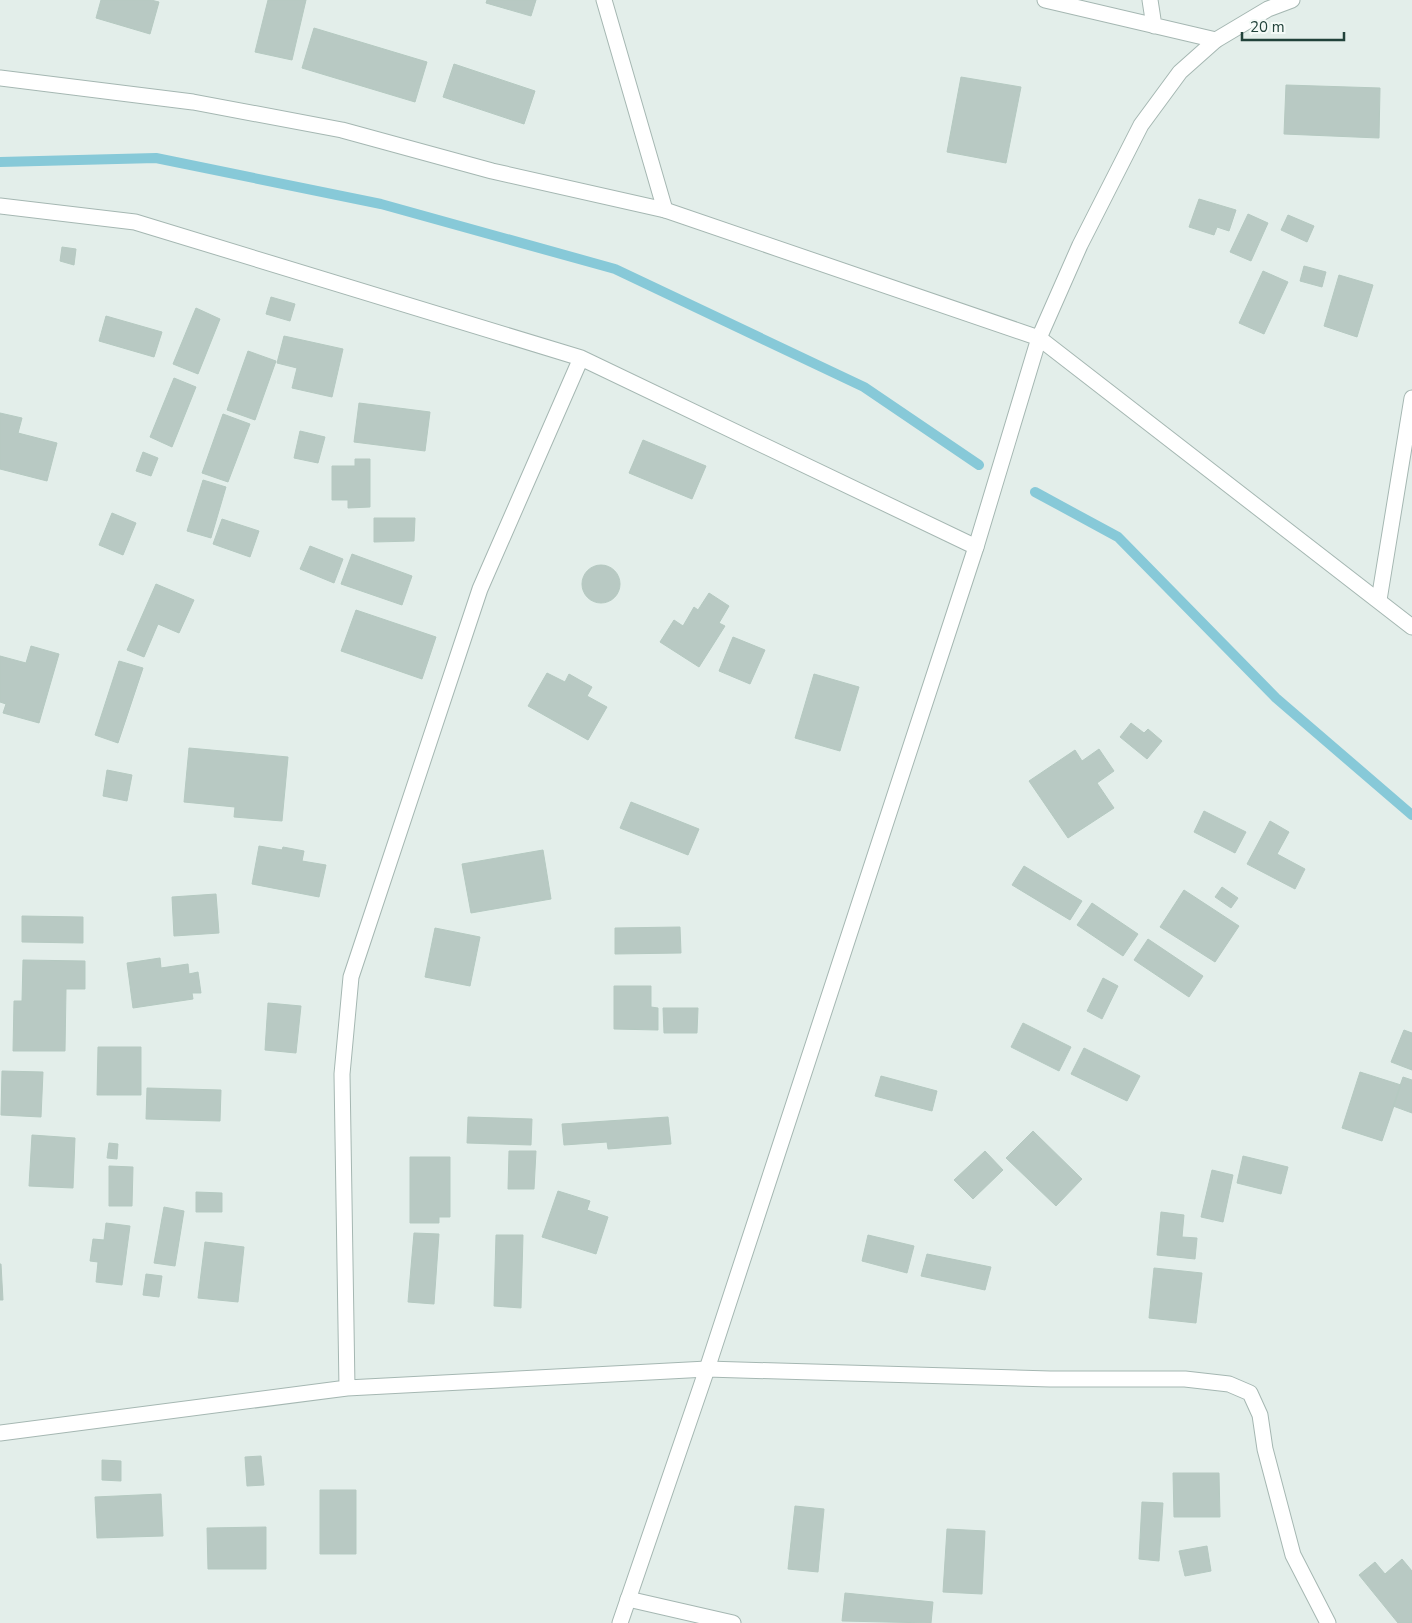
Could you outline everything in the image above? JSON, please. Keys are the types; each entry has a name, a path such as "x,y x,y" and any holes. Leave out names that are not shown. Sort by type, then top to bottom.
{"street":[{"path":"604,0 665,210"},
{"path":"1045,0 1216,40"},
{"path":"1150,0 1154,26"},
{"path":"620,1623 707,1370 976,547 1039,338 1080,245 1141,126 1180,72 1216,40 1268,9 1292,0"},
{"path":"0,78 193,102 342,130 492,171 665,210 1039,338 1412,627"},
{"path":"0,206 136,222 581,358 976,547"},
{"path":"347,1388 342,1074 351,977 480,589 581,358"},
{"path":"1379,600 1412,398"},
{"path":"0,1433 347,1388 707,1370 1050,1379 1185,1379 1229,1384 1250,1393 1260,1415 1264,1448 1293,1555 1328,1623"},
{"path":"628,1599 733,1623"}],"building":[{"path":"101,0 151,0 159,2 150,34 96,18"},
{"path":"268,0 306,0 292,60 255,52"},
{"path":"487,0 536,0 531,16 486,3"},
{"path":"314,28 427,62 415,102 302,68"},
{"path":"454,64 535,91 524,124 443,97"},
{"path":"961,77 1021,87 1006,163 947,152"},
{"path":"1286,85 1380,88 1379,138 1284,134"},
{"path":"1199,199 1236,210 1229,231 1217,227 1214,235 1189,227"},
{"path":"1248,214 1268,223 1251,261 1230,252"},
{"path":"1288,215 1314,226 1307,242 1281,230"},
{"path":"62,247 76,249 74,265 60,261"},
{"path":"1304,266 1326,272 1322,287 1300,281"},
{"path":"1263,271 1288,282 1264,334 1239,323"},
{"path":"1339,275 1373,285 1357,337 1324,326"},
{"path":"271,297 295,304 290,321 266,314"},
{"path":"196,308 220,319 198,374 173,364"},
{"path":"106,316 162,332 154,357 99,341"},
{"path":"284,336 343,349 332,397 292,388 297,368 277,363"},
{"path":"248,351 276,361 255,420 227,410"},
{"path":"174,378 196,387 172,447 150,437"},
{"path":"359,403 430,412 425,451 354,442"},
{"path":"0,413 22,418 18,433 57,443 47,481 0,469"},
{"path":"223,414 250,424 228,482 202,473"},
{"path":"300,431 325,437 318,463 294,458"},
{"path":"643,440 706,466 692,499 629,473"},
{"path":"143,452 158,458 151,476 136,471"},
{"path":"355,459 370,459 370,507 348,508 348,500 332,500 332,466 355,466"},
{"path":"203,480 226,487 211,538 187,531"},
{"path":"112,513 136,523 123,555 99,545"},
{"path":"374,518 415,518 414,541 374,542"},
{"path":"222,519 259,531 250,557 213,544"},
{"path":"310,546 343,559 334,583 300,569"},
{"path":"352,554 412,576 402,605 341,584"},
{"path":"601,565 615,570 620,584 615,598 601,603 587,598 582,584 587,570"},
{"path":"156,584 194,600 179,633 158,624 144,657 127,650"},
{"path":"709,593 729,606 719,623 725,626 699,667 660,642 674,620 683,626 694,607 698,610"},
{"path":"356,610 436,637 422,679 341,651"},
{"path":"733,637 765,650 750,684 719,671"},
{"path":"31,646 59,654 39,723 3,713 6,704 0,702 0,656 26,663"},
{"path":"119,661 143,668 118,743 95,735"},
{"path":"547,673 565,682 569,674 592,687 587,696 607,707 588,740 528,706"},
{"path":"814,674 859,687 840,751 795,738"},
{"path":"1131,723 1144,733 1148,729 1162,741 1147,759 1120,737"},
{"path":"189,748 288,757 282,821 234,817 235,807 184,802"},
{"path":"1099,749 1114,771 1097,783 1114,808 1068,838 1029,781 1075,750 1082,761"},
{"path":"107,770 132,775 127,801 103,796"},
{"path":"631,802 699,829 688,855 620,828"},
{"path":"1204,811 1246,832 1235,853 1194,832"},
{"path":"1270,821 1289,832 1277,854 1305,869 1295,889 1247,864"},
{"path":"259,846 282,850 283,847 304,851 302,861 326,865 319,897 252,884"},
{"path":"543,850 551,899 471,913 462,864"},
{"path":"1024,866 1082,901 1070,920 1012,885"},
{"path":"1222,887 1238,898 1231,908 1215,897"},
{"path":"1184,890 1239,926 1215,962 1160,927"},
{"path":"216,894 219,933 174,936 172,897"},
{"path":"1092,903 1138,934 1123,956 1077,925"},
{"path":"22,916 83,917 83,943 22,942"},
{"path":"680,927 681,953 615,954 615,928"},
{"path":"435,928 480,937 470,986 425,977"},
{"path":"1148,939 1203,976 1189,997 1134,960"},
{"path":"160,958 161,968 188,964 189,974 198,972 201,993 192,993 193,999 133,1008 127,963"},
{"path":"23,960 85,961 85,989 66,989 65,1051 13,1051 14,1001 22,1001"},
{"path":"1103,978 1118,986 1102,1019 1087,1011"},
{"path":"614,986 651,986 651,1007 658,1008 658,1030 614,1029"},
{"path":"268,1003 301,1006 296,1053 265,1050"},
{"path":"663,1008 698,1008 697,1033 664,1033"},
{"path":"1023,1023 1071,1047 1059,1071 1011,1047"},
{"path":"1404,1030 1412,1033 1412,1070 1391,1062"},
{"path":"98,1047 141,1047 141,1095 97,1095"},
{"path":"1084,1048 1140,1076 1127,1101 1071,1074"},
{"path":"2,1071 43,1072 41,1117 1,1115"},
{"path":"1360,1072 1401,1085 1382,1141 1342,1128"},
{"path":"881,1076 937,1091 932,1111 875,1096"},
{"path":"1403,1077 1412,1080 1412,1113 1393,1106"},
{"path":"147,1088 221,1090 220,1121 146,1119"},
{"path":"468,1117 532,1119 531,1145 467,1143"},
{"path":"668,1117 671,1144 608,1149 607,1142 564,1145 562,1124"},
{"path":"1033,1131 1082,1179 1056,1206 1006,1158"},
{"path":"32,1135 75,1138 73,1188 29,1186"},
{"path":"109,1143 118,1144 117,1159 107,1158"},
{"path":"509,1151 536,1151 534,1189 508,1189"},
{"path":"985,1151 1003,1170 973,1199 954,1180"},
{"path":"1243,1156 1288,1167 1281,1194 1237,1183"},
{"path":"410,1157 450,1157 450,1217 439,1217 439,1223 410,1223"},
{"path":"109,1166 133,1167 132,1206 109,1206"},
{"path":"1212,1170 1233,1175 1223,1222 1201,1217"},
{"path":"558,1191 590,1201 587,1210 608,1217 596,1254 542,1237"},
{"path":"196,1192 222,1193 222,1212 196,1212"},
{"path":"164,1207 184,1211 175,1266 154,1263"},
{"path":"1161,1212 1184,1215 1182,1237 1197,1238 1195,1259 1157,1255"},
{"path":"106,1223 130,1226 122,1285 96,1282 98,1262 90,1261 93,1239 104,1240"},
{"path":"414,1233 439,1234 434,1304 408,1302"},
{"path":"496,1235 523,1235 521,1308 494,1306"},
{"path":"868,1235 914,1246 907,1273 862,1261"},
{"path":"205,1242 244,1247 238,1302 198,1298"},
{"path":"927,1254 991,1267 985,1290 921,1276"},
{"path":"1,1264 3,1300 0,1300"},
{"path":"1154,1268 1202,1273 1196,1323 1149,1318"},
{"path":"146,1274 162,1276 159,1297 143,1295"},
{"path":"261,1456 264,1485 247,1486 245,1457"},
{"path":"102,1460 121,1461 121,1481 102,1480"},
{"path":"1173,1473 1219,1473 1220,1517 1174,1517"},
{"path":"320,1490 356,1490 356,1554 320,1554"},
{"path":"161,1494 163,1536 97,1538 95,1497"},
{"path":"1142,1502 1163,1503 1159,1561 1139,1559"},
{"path":"795,1506 824,1509 818,1572 788,1569"},
{"path":"266,1527 266,1569 208,1569 207,1528"},
{"path":"947,1529 985,1531 982,1594 943,1592"},
{"path":"1207,1546 1211,1571 1185,1576 1179,1551"},
{"path":"1402,1559 1412,1571 1412,1623 1398,1623 1359,1575 1375,1562 1385,1574"},
{"path":"845,1593 933,1602 931,1623 842,1621"}],"waterway":[{"path":"0,162 156,158 381,204 615,269 864,387 979,465"},
{"path":"1035,492 1118,537 1276,698 1412,815"}]}
